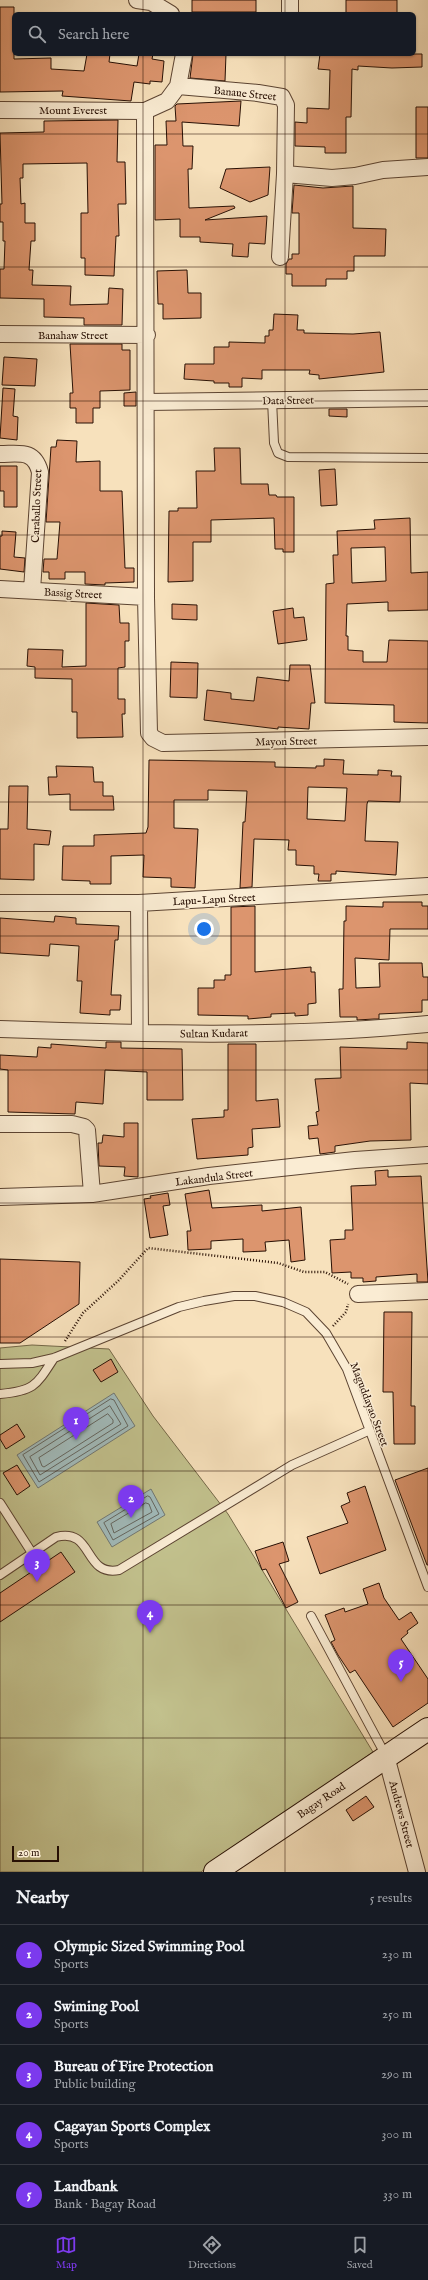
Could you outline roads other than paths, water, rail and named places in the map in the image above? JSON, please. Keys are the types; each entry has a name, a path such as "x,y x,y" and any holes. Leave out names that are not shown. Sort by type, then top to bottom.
{"main road":[{"name":"Bagay Road","path":"215,1872 428,1729"}],"street":[{"path":"137,0 151,2 168,12"},
{"path":"290,0 290,12"},
{"path":"146,597 147,335 145,111 167,101 178,86 184,56"},
{"name":"Banaue Street","path":"178,86 258,93 282,97 286,105 285,174"},
{"name":"Mount Everest","path":"0,110 145,111"},
{"path":"280,257 285,174 332,178 355,176 383,170 428,167"},
{"name":"Banahaw Street","path":"0,334 147,335"},
{"name":"Data Street","path":"147,402 428,398"},
{"name":"Caraballo Street","path":"0,454 30,456 35,459 40,472 32,590"},
{"name":"Bassig Street","path":"0,589 146,597"},
{"name":"Mayon Street","path":"146,597 149,733 153,738 164,743 428,737"},
{"name":"Lapu-Lapu Street","path":"0,903 139,903 428,886"},
{"path":"139,903 140,1034"},
{"name":"Sultan Kudarat","path":"0,1029 140,1034 324,1031 428,1024"},
{"path":"0,1124 72,1124 84,1127 87,1130 92,1194"},
{"name":"Lakandula Street","path":"0,1196 92,1194 209,1176 340,1161 428,1156"},
{"path":"352,1295 428,1291"},
{"name":"Andrews Street","path":"386,1756 417,1872"}],"lane":[{"path":"272,400 274,444 278,453 288,458 428,458"},
{"name":"Maguddayao Street","path":"0,1364 32,1363 54,1358 180,1307 204,1301 234,1296 255,1296 283,1302 306,1312 326,1333 347,1369 368,1431 428,1587"},
{"path":"0,1394 24,1392 40,1380 54,1358"},
{"path":"0,1575 56,1537 65,1535 74,1536 81,1541 99,1567 104,1570 119,1570 292,1466 368,1431"},
{"path":"0,1503 32,1553"},
{"path":"311,1616 386,1756"}],"water":[{"path":"114,1393 135,1426 38,1488 17,1455"},
{"path":"151,1489 165,1515 112,1547 97,1522"}],"place":[{"name":"Olympic Sized Swimming Pool","path":"76,1440"},
{"name":"Swiming Pool","path":"131,1518"},
{"name":"Bureau of Fire Protection","path":"37,1582"},
{"name":"Cagayan Sports Complex","path":"150,1633"},
{"name":"Landbank","path":"401,1682"}]}
